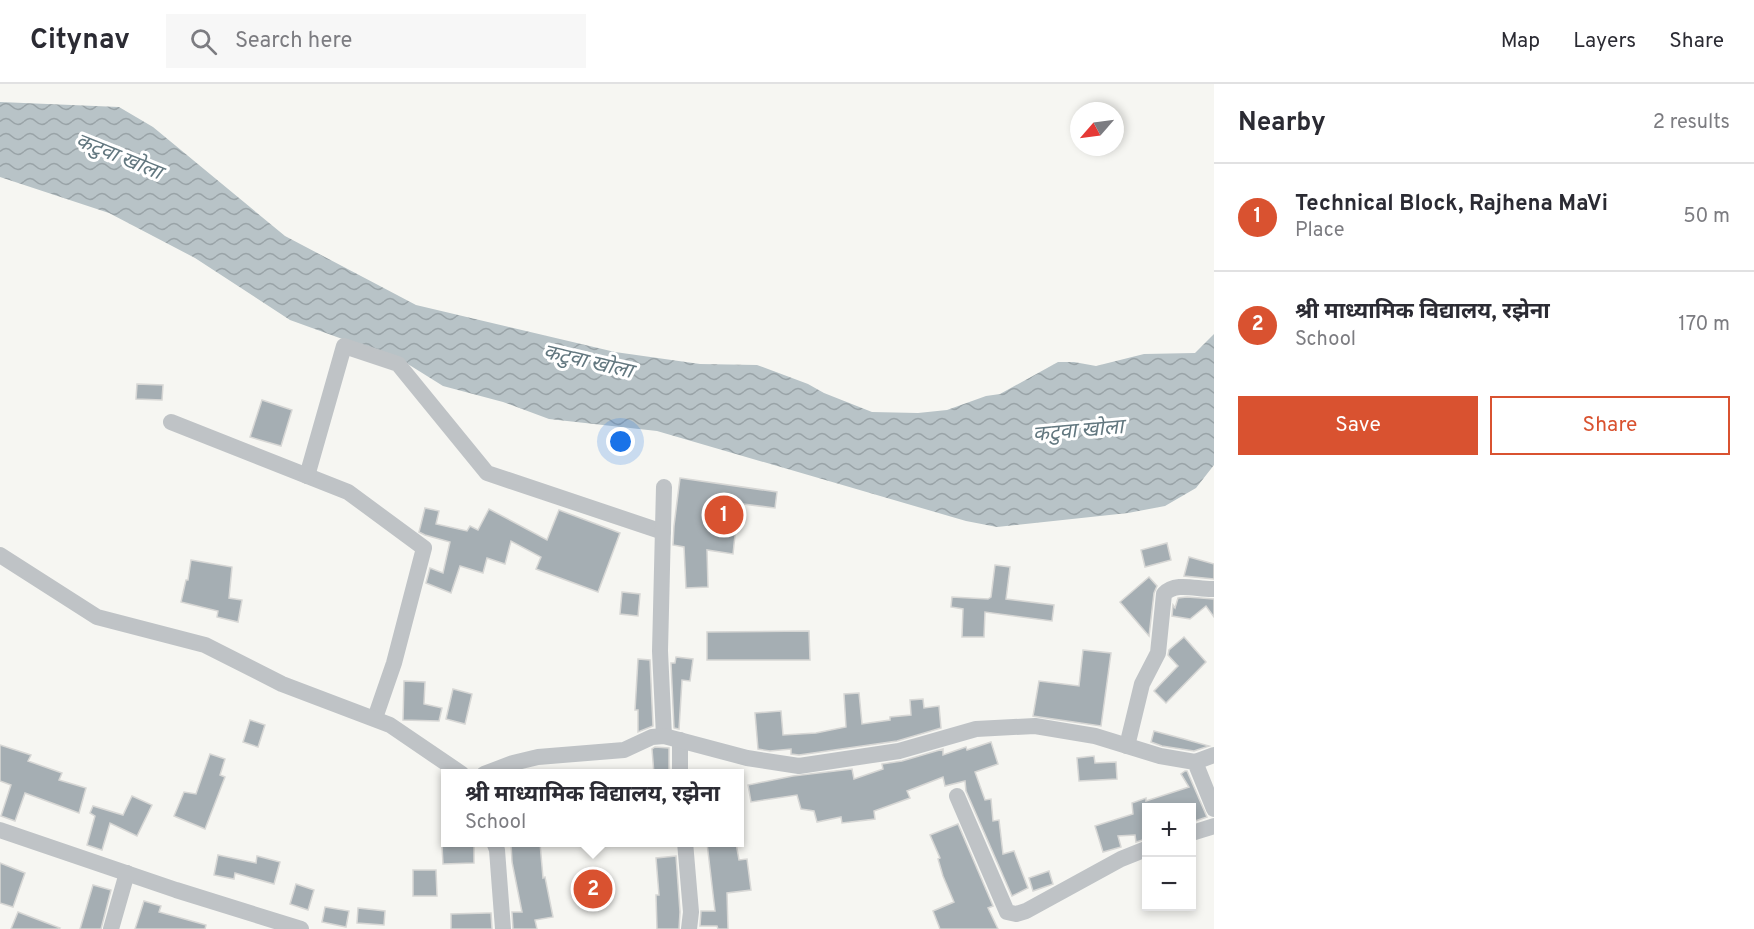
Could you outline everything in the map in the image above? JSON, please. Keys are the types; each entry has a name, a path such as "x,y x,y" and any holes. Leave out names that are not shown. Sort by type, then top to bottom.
{"street":[{"path":"307,476 344,346 399,364 487,473 663,532"},
{"path":"171,422 348,492 424,548 394,663 375,718"},
{"path":"664,487 660,651 672,738 679,769"},
{"path":"0,555 97,617 205,645 282,684 390,725 455,769"},
{"path":"1127,746 1142,684 1158,653 1164,594 1178,586 1214,589"},
{"path":"497,769 538,757 624,750 652,737 672,738 747,758 799,766 899,751 976,729 1035,726 1095,736 1160,756 1195,762 1214,755"},
{"path":"1195,762 1214,809"},
{"path":"957,796 1007,912 1016,914 1026,911 1121,859 1142,851"},
{"path":"1196,831 1214,826"},
{"path":"0,830 302,929"},
{"path":"496,847 503,929"},
{"path":"685,847 691,912 689,929"},
{"path":"111,929 128,873"}],"water":[{"name":"कटुवा खोला","path":"0,102 119,107 153,127 285,236 416,305 615,352 700,364 757,365 872,412 918,413 947,410 986,396 1000,394 1058,362 1096,366 1144,354 1195,353 1214,334 1214,465 1196,488 1165,506 1128,513 997,527 966,521 657,431 549,419 503,402 443,386 403,361 290,320 195,258 109,213 0,177"}],"building":[{"path":"137,384 163,385 162,400 136,399"},
{"path":"262,400 292,410 281,446 250,437"},
{"path":"680,478 777,492 775,508 735,503 730,534 735,535 733,554 707,550 708,587 686,588 684,547 673,545"},
{"path":"425,508 439,511 436,524 467,531 470,526 478,530 489,509 547,540 559,510 620,533 598,592 536,569 541,557 511,541 505,564 487,558 483,573 460,566 451,593 426,583 430,568 443,573 450,542 419,532"},
{"path":"1167,543 1171,560 1145,567 1141,550"},
{"path":"1189,557 1214,564 1214,579 1184,576"},
{"path":"191,560 232,567 229,598 242,600 238,622 217,617 218,611 181,602"},
{"path":"995,565 1010,567 1006,599 1054,605 1052,621 985,612 984,637 962,637 963,609 951,607 952,597 988,599 991,597"},
{"path":"1149,577 1157,586 1154,593 1149,636 1120,602"},
{"path":"622,592 640,594 638,616 620,614"},
{"path":"1178,598 1214,599 1214,617 1206,606 1190,619 1172,616 1173,605 1175,608"},
{"path":"809,631 810,660 707,660 707,632"},
{"path":"1184,637 1206,662 1166,703 1154,691 1178,666 1168,655 1169,650"},
{"path":"1083,650 1111,653 1101,726 1033,716 1039,681 1079,686"},
{"path":"676,657 693,659 690,681 682,680 679,729 674,728 671,663 675,663"},
{"path":"638,659 650,660 653,726 638,732 638,710 635,710"},
{"path":"404,681 425,682 424,704 442,708 439,721 403,720"},
{"path":"453,689 472,694 465,724 446,719"},
{"path":"859,693 862,724 890,720 890,717 911,715 910,700 923,699 924,708 939,706 941,728 897,741 799,755 791,754 791,749 770,751 758,749 755,713 781,711 783,735 816,733 846,727 844,694"},
{"path":"250,720 265,725 258,747 243,742"},
{"path":"1154,731 1209,746 1194,751 1162,746 1151,742"},
{"path":"991,742 998,764 975,772 985,800 991,799 993,821 999,820 1003,854 1014,851 1028,888 1012,896 966,791 965,781 945,786 943,777 907,791 910,798 874,811 875,819 842,823 841,817 817,822 814,811 801,809 797,795 751,802 748,785 793,776 852,769 854,779 883,769 882,764 902,761 943,749 943,755"},
{"path":"0,745 31,755 28,761 62,773 59,780 86,788 79,813 25,793 15,821 1,816 11,785 0,781"},
{"path":"655,747 669,748 669,769 654,769 652,749"},
{"path":"210,754 225,759 220,775 225,777 205,829 174,816 184,792 196,794"},
{"path":"1094,756 1095,763 1116,762 1117,779 1079,781 1077,758"},
{"path":"1187,771 1207,817 1196,821 1196,803 1142,803 1142,840 1136,842 1135,835 1118,836 1121,847 1103,852 1095,826 1133,814 1132,803 1146,798 1146,801 1189,787 1181,774"},
{"path":"132,796 152,805 137,836 110,823 102,850 87,845 95,816 90,813 93,806 123,815"},
{"path":"958,824 993,906 988,908 998,929 940,929 933,911 954,902 930,835"},
{"path":"442,847 474,847 474,863 443,864"},
{"path":"511,847 540,847 543,878 545,877 553,917 535,920 537,929 513,929 512,912 522,912"},
{"path":"707,847 737,847 739,860 747,859 751,890 727,893 728,929 718,929 717,926 700,926 701,911 715,911"},
{"path":"218,855 256,863 257,856 280,862 274,884 235,873 234,879 214,875"},
{"path":"676,856 679,929 657,929 656,895 659,895 656,858"},
{"path":"0,863 25,873 13,907 0,903"},
{"path":"413,870 436,870 437,896 413,896"},
{"path":"1049,871 1053,884 1033,891 1029,878"},
{"path":"296,884 314,890 308,910 290,904"},
{"path":"93,885 111,890 101,929 80,929"},
{"path":"144,901 161,906 159,912 206,925 205,929 135,929"},
{"path":"325,907 349,911 346,927 322,922"},
{"path":"358,908 385,911 384,925 357,923"},
{"path":"18,912 60,928 11,929"},
{"path":"491,913 492,929 451,929 451,914"}],"place":[{"name":"Technical Block, Rajhena MaVi","path":"724,515"},
{"name":"श्री माध्यामिक विद्यालय, रझेना","path":"593,889"}]}
